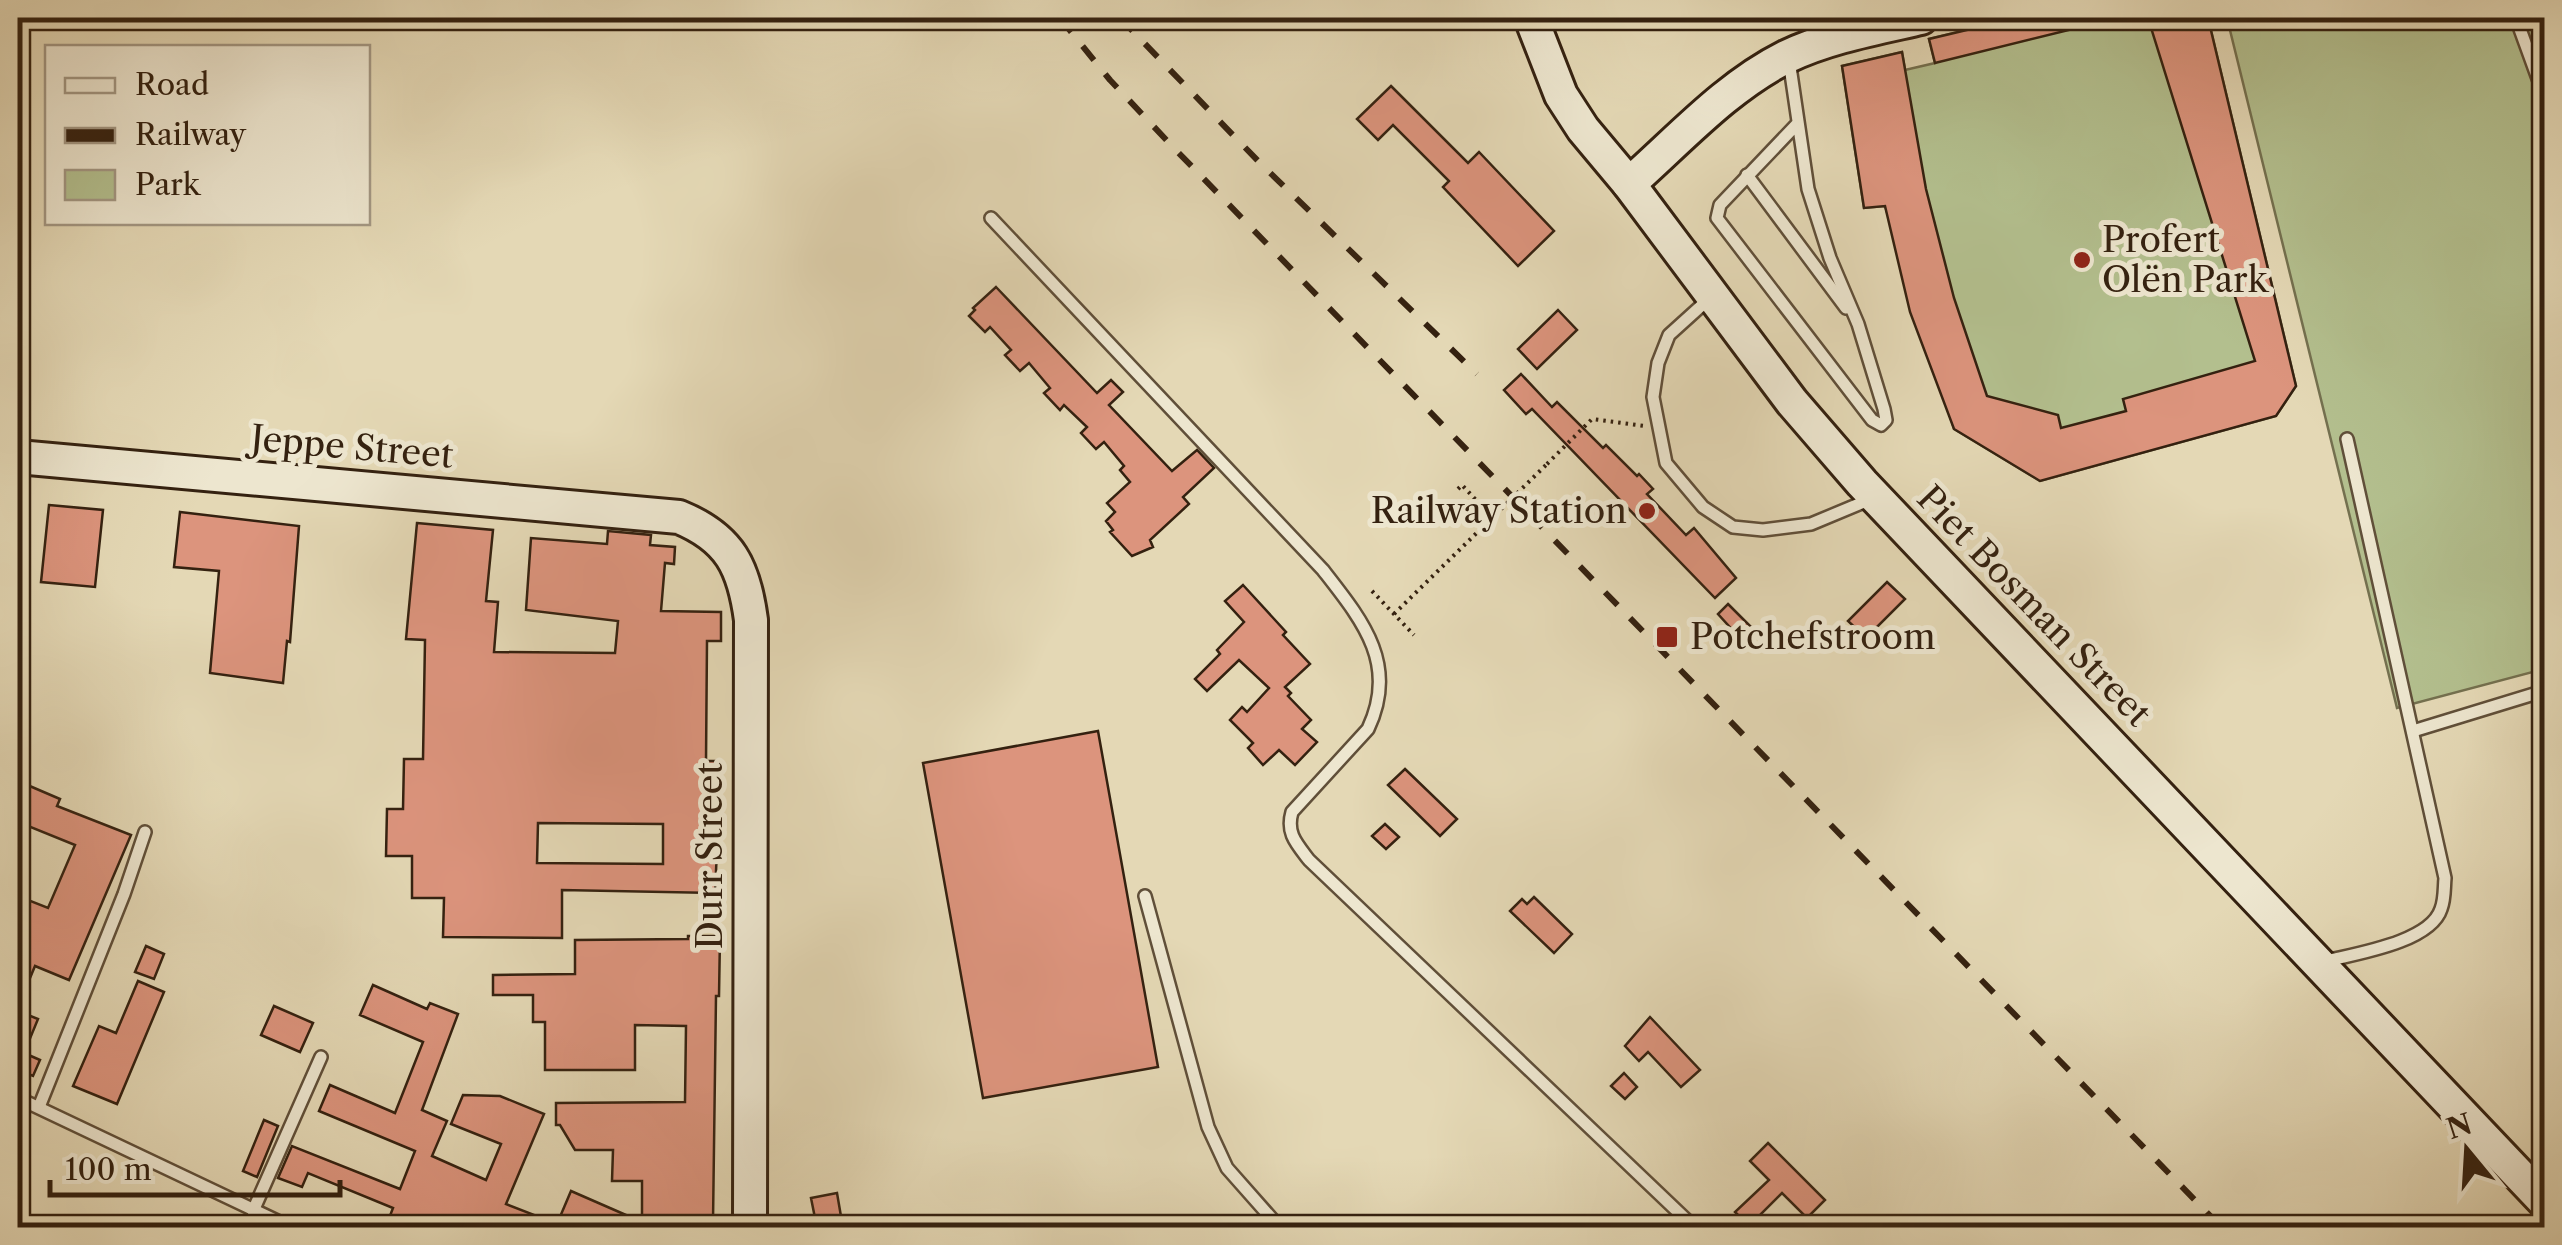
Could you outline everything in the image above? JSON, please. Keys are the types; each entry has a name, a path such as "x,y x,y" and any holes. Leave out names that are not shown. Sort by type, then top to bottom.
{"street":[{"name":"Piet Bosman Street","path":"1531,18 1542,53 1572,113 1792,402 1875,497 2544,1201"},
{"path":"1628,184 1712,108 1788,56 1921,18"},
{"name":"Jeppe Street","path":"18,457 678,517"},
{"name":"Durr Street","path":"678,517 720,541 736,562 747,587 751,620 750,1228"}],"lane":[{"path":"2516,18 2544,95"},
{"path":"1788,56 1798,122 1808,188 1830,258 1858,324 1884,409 1886,420 1881,425 1872,420 1718,218 1720,205 1798,122"},
{"path":"1748,176 1858,324"},
{"path":"991,218 1323,570 1371,639 1381,692 1375,713 1368,729 1292,812 1288,825 1293,840 1695,1228"},
{"path":"1711,297 1669,335 1658,363 1652,396 1666,464 1703,508 1734,528 1763,530 1811,524 1875,497"},
{"path":"2318,963 2423,931 2441,911 2445,878 2347,440"},
{"path":"2413,731 2544,692"},
{"path":"39,1107 145,832"},
{"path":"1144,896 1208,1127 1227,1168 1280,1228"},
{"path":"253,1212 321,1057"},
{"path":"18,1098 292,1228"}],"path":[{"path":"1394,614 1592,418 1659,428"},
{"path":"1458,489 1462,485 1492,516"},
{"path":"1372,591 1414,635"}],"green space":[{"name":"Profert Olën Park","path":"2017,18 2208,18 2296,386 2276,416 2040,481 1954,429 1885,206 1864,208 1842,66 1902,52 1905,70 1935,63 1929,39"},
{"path":"2227,18 2544,18 2544,669 2397,708"}],"building":[{"path":"2017,18 2096,18 2097,23 1935,63 1929,39"},
{"path":"2148,18 2208,18 2296,386 2276,416 2040,481 1954,429 1910,312 1885,206 1864,208 1842,66 1902,52 1926,189 1954,298 1987,396 2058,415 2061,428 2126,411 2123,399 2255,361"},
{"path":"1391,86 1468,163 1479,152 1554,231 1518,266 1443,187 1449,181 1393,125 1378,140 1357,119"},
{"path":"996,287 1097,393 1111,380 1123,392 1109,405 1172,471 1197,450 1214,468 1183,497 1189,504 1150,540 1153,547 1132,556 1110,532 1113,530 1106,521 1115,512 1107,503 1130,482 1120,470 1124,466 1104,442 1096,449 1081,433 1087,427 1064,405 1060,410 1044,393 1050,388 1029,363 1020,371 1005,355 1011,350 990,327 985,332 969,316"},
{"path":"1558,310 1577,330 1537,369 1518,349"},
{"name":"Railway Station","path":"1521,374 1552,407 1557,402 1603,448 1606,445 1639,474 1653,489 1647,494 1686,535 1694,528 1736,578 1715,598 1532,409 1526,414 1504,390"},
{"path":"49,505 103,510 95,587 41,582"},
{"path":"180,512 299,526 283,683 210,673 219,571 174,567"},
{"path":"417,523 493,530 486,601 498,602 494,652 615,653 618,621 526,610 531,538 607,544 608,531 651,535 650,545 675,547 674,564 665,563 661,611 721,612 721,641 707,641 706,761 721,761 715,893 562,890 562,938 443,937 444,898 412,898 412,856 386,856 387,809 403,809 404,759 423,759 425,640 406,639","holes":["538,823 663,824 663,864 537,863"]},
{"path":"1887,582 1905,599 1866,638 1848,621"},
{"path":"1243,585 1310,664 1285,687 1291,693 1288,696 1311,720 1302,729 1317,742 1295,765 1279,750 1263,765 1248,748 1253,743 1230,720 1242,707 1247,712 1269,688 1239,660 1207,691 1195,679 1244,622 1225,601"},
{"path":"1728,604 1750,626 1738,636 1718,614"},
{"path":"1098,731 1158,1067 983,1098 923,763"},
{"path":"1405,769 1457,819 1440,836 1388,785"},
{"path":"18,781 60,799 57,806 131,835 69,980 35,966 18,1007 18,896 48,908 75,845 18,822"},
{"path":"1385,824 1399,837 1386,849 1372,836"},
{"path":"1534,897 1572,934 1554,953 1510,911 1522,899 1527,904"},
{"path":"720,936 713,1222 644,1223 655,1228 405,1228 388,1221 393,1208 308,1173 302,1187 278,1178 292,1146 400,1189 415,1151 319,1111 330,1085 395,1113 423,1042 360,1015 373,985 427,1009 430,1003 458,1014 422,1110 447,1121 432,1156 486,1180 501,1144 451,1124 463,1095 500,1096 544,1114 506,1204 557,1224 571,1191 642,1222 642,1181 612,1181 613,1150 575,1150 560,1125 556,1125 556,1103 685,1102 686,1026 635,1025 635,1070 545,1070 545,1022 533,1022 533,995 493,995 493,975 575,974 575,940"},
{"path":"146,946 164,954 154,979 135,972"},
{"path":"138,981 164,992 117,1104 73,1086 99,1026 116,1033"},
{"path":"274,1006 313,1023 300,1052 261,1035"},
{"path":"18,1011 38,1019 24,1053 40,1060 33,1076 18,1070"},
{"path":"1650,1017 1700,1070 1681,1087 1648,1052 1639,1061 1625,1046"},
{"path":"1624,1073 1637,1087 1625,1099 1611,1086"},
{"path":"264,1120 278,1126 257,1177 243,1171"},
{"path":"1768,1143 1825,1200 1807,1218 1782,1193 1749,1226 1735,1212 1769,1180 1750,1161"},
{"path":"837,1193 843,1228 817,1228 811,1198"}],"railway":[{"path":"1060,18 1110,80 1171,145 2222,1228"},
{"path":"1120,18 1260,163 1477,374"}],"place":[{"name":"Profert Olën Park","path":"2082,260"},
{"name":"Railway Station","path":"1647,511"},
{"name":"Potchefstroom","path":"1667,637"}]}
